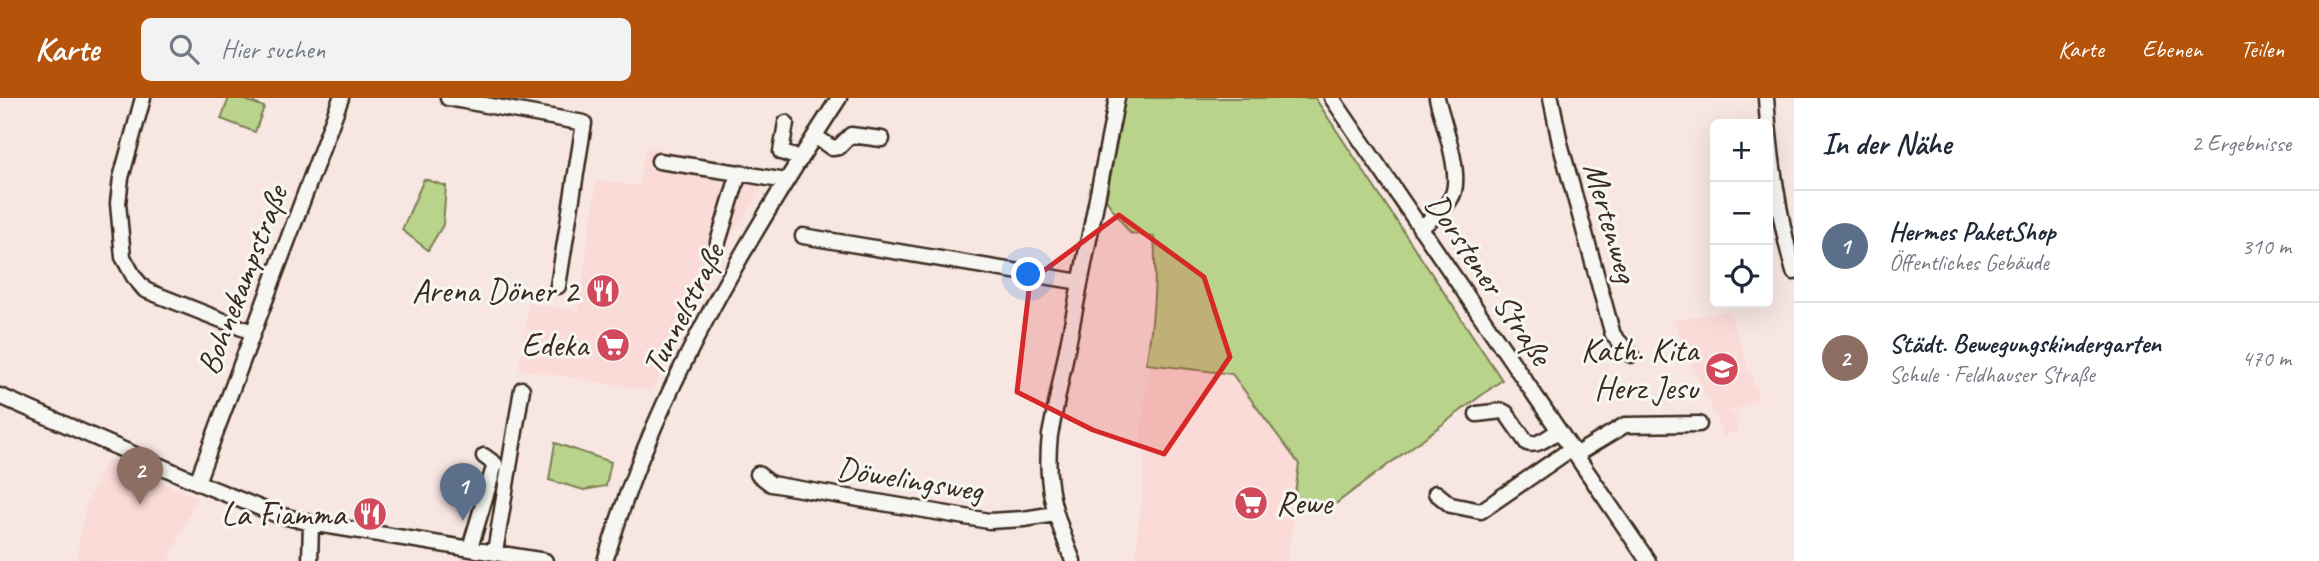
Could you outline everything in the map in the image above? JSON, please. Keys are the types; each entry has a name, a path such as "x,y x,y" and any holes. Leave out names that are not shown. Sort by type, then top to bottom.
{"street":[{"path":"143,98 121,178 118,203 123,257 145,290 253,332"},
{"name":"Bohnekampstraße","path":"197,482 341,98"},
{"path":"448,98 584,123 558,286"},
{"path":"1073,561 1055,514 1047,460 1117,98"},
{"name":"Dorstener Straße","path":"1332,98 1648,561"},
{"path":"1420,228 1439,212 1454,193 1454,168 1437,98"},
{"name":"Mertenweg","path":"1551,98 1560,143 1613,335 1631,355"},
{"path":"1766,98 1775,185 1794,272"},
{"name":"Tunnelstraße","path":"605,561 646,446 670,394 746,247 815,136 834,100"},
{"path":"786,123 781,152 801,159"},
{"path":"815,136 832,148 839,147 851,135 882,139"},
{"path":"659,161 786,181"},
{"path":"718,243 739,173"},
{"path":"803,236 1080,282"},
{"path":"495,552 522,389"},
{"path":"1,400 275,514 311,523 545,561"},
{"path":"1477,414 1502,411 1506,413 1527,443 1537,444 1558,431"},
{"path":"1436,493 1451,505 1481,511 1573,452 1625,425 1699,424"},
{"path":"470,548 495,464 484,456"},
{"name":"Döwelingsweg","path":"758,474 771,484 989,521 1055,514"},
{"path":"310,561 311,523"}],"highlighted area":[{"path":"1119,215 1204,277 1230,357 1164,454 1093,430 1017,392 1030,281"}],"shaded area":[{"path":"645,148 774,170 732,235 681,329 652,391 519,369 529,303 578,311 597,180 639,186"},
{"name":"Kath. Kita Herz Jesu","path":"1729,311 1759,399 1730,412 1732,415 1736,413 1740,423 1736,425 1737,430 1724,436 1673,321"},
{"path":"1150,365 1232,374 1299,464 1288,561 1135,561 1147,445 1140,443"},
{"path":"107,459 197,498 169,561 76,561 84,512"}],"green space":[{"path":"229,98 240,98 264,107 255,132 221,119"},
{"path":"1125,98 1315,98 1502,380 1334,505 1294,501 1299,464 1232,374 1146,364 1154,300 1154,237 1130,233 1106,200"},
{"path":"424,179 446,186 443,225 428,250 402,230"},
{"path":"555,443 611,462 606,486 584,490 549,480"}],"place":[{"name":"Arena Döner 2","path":"603,291"},
{"name":"Edeka","path":"613,345"},
{"name":"Kath. Kita Herz Jesu","path":"1722,369"},
{"name":"Rewe","path":"1251,503"},
{"name":"Städt. Bewegungskindergarten","path":"140,505"},
{"name":"La Fiamma","path":"370,514"},
{"name":"Hermes PaketShop","path":"463,521"}]}
